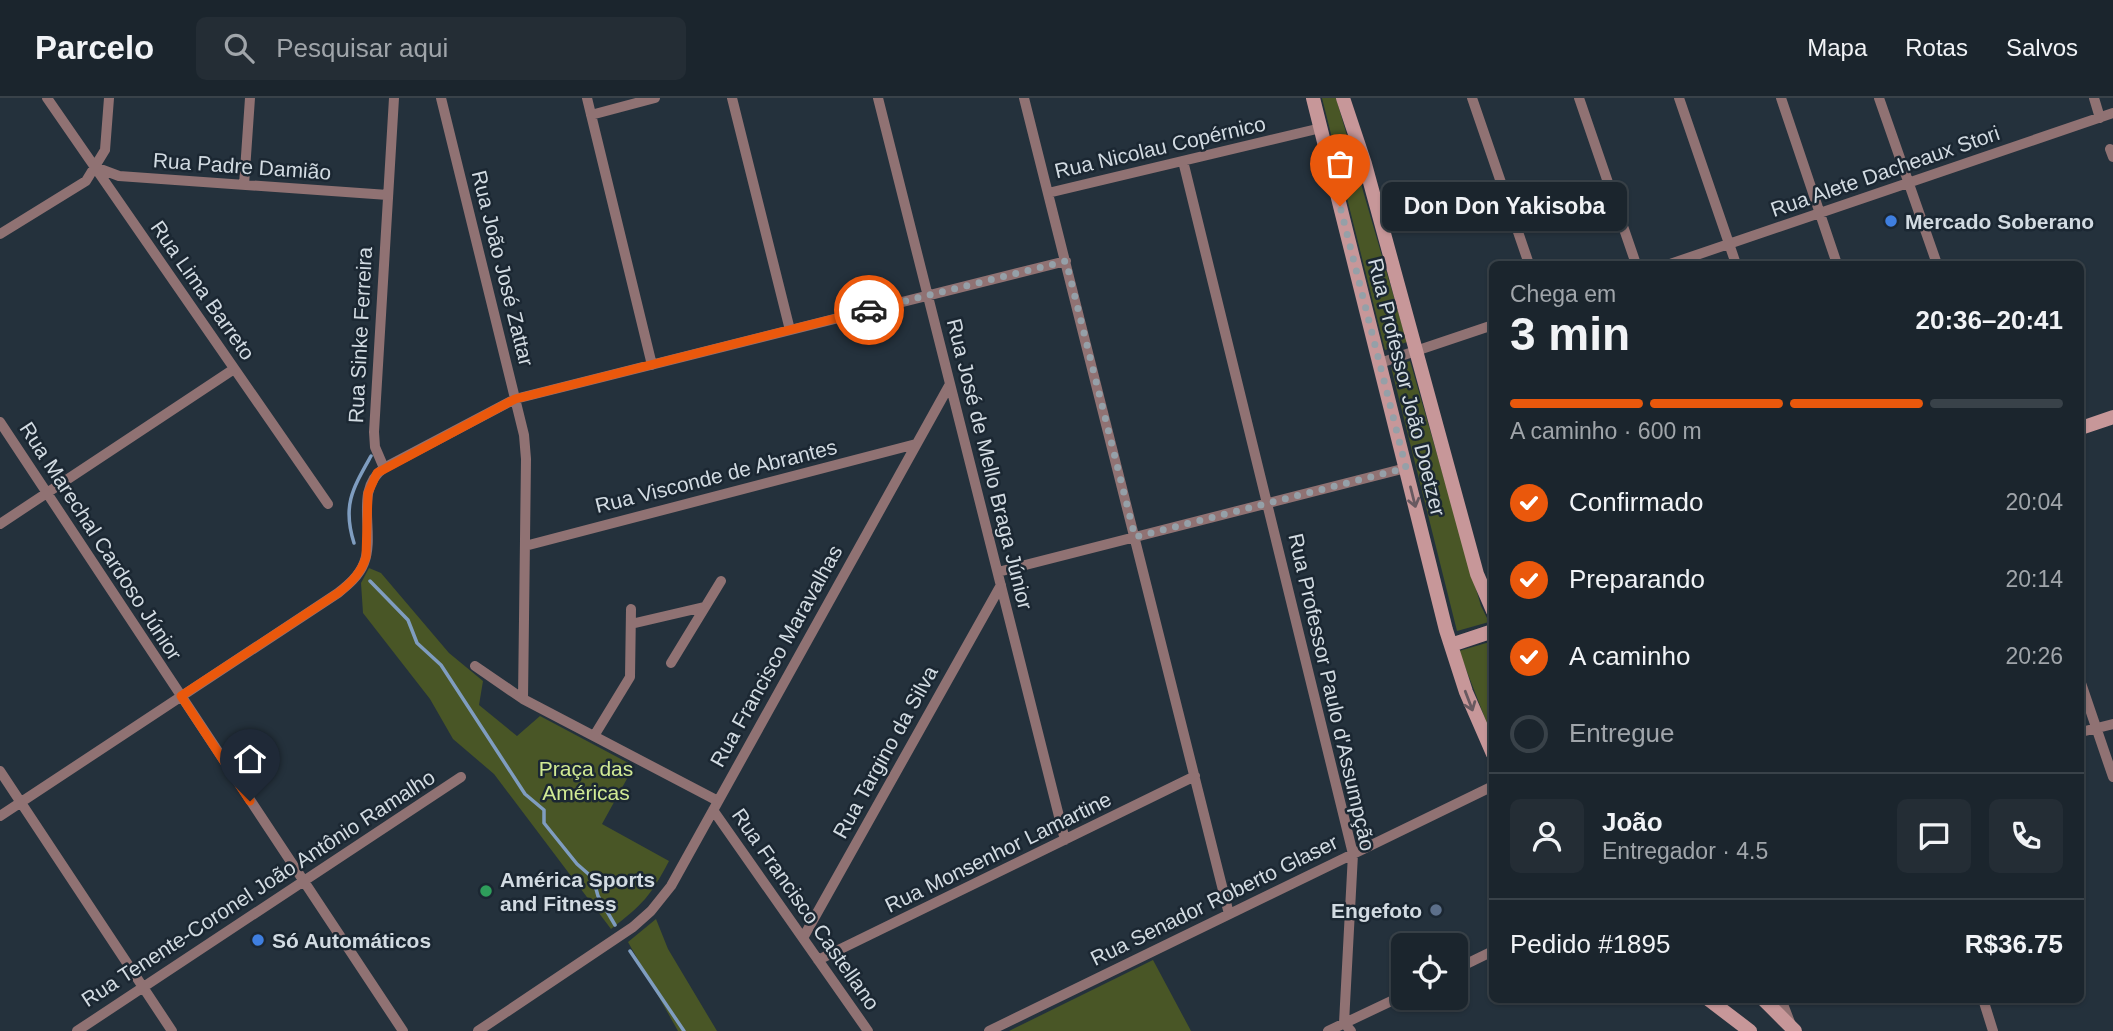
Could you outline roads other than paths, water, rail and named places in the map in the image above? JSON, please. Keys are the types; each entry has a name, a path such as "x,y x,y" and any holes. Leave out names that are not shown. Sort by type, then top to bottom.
{"main road":[{"name":"Rua Professor João Doetzer","path":"1313,98 1451,645 1465,692 1489,745"},
{"name":"Rua Professor João Doetzer","path":"1343,98 1365,164 1476,574 1489,602"},
{"path":"2084,427 2113,417"},
{"path":"1451,645 1489,632"},
{"path":"1713,1003 1750,1031"},
{"path":"1767,1003 1794,1029"}],"street":[{"name":"Rua Lima Barreto","path":"47,98 328,504"},
{"path":"0,234 86,181 105,150 108,98"},
{"path":"244,185 250,98"},
{"name":"Rua Sinke Ferreira","path":"384,468 375,447 373,432 394,98"},
{"name":"Rua João José Zattar","path":"440,98 526,452 523,699"},
{"path":"587,98 652,365"},
{"path":"591,115 655,98"},
{"path":"732,98 790,330"},
{"name":"Rua José de Mello Braga Júnior","path":"878,98 1065,840"},
{"path":"1024,98 1229,914"},
{"path":"1472,98 1528,261"},
{"path":"1579,98 1635,261"},
{"path":"1679,98 1736,261"},
{"path":"1781,98 1837,261"},
{"path":"1879,98 1936,261"},
{"path":"2094,98 2100,118"},
{"name":"Rua Alete Dacheaux Stori","path":"1679,261 2113,113"},
{"name":"Rua Nicolau Copérnico","path":"1048,193 1321,128"},
{"name":"Rua Professor Paulo d'Assumpção","path":"1183,161 1353,854 1348,1027"},
{"name":"Rua Padre Damião","path":"94,167 119,176 388,195"},
{"path":"0,816 338,593 363,565 367,549 368,493 373,478 384,468 515,399 1066,261"},
{"path":"1380,363 1489,326"},
{"path":"0,524 234,369"},
{"name":"Rua Francisco Maravalhas","path":"478,1031 491,1027 621,935 651,911 671,887 950,384"},
{"name":"Rua Marechal Cardoso Júnior","path":"0,422 403,1031"},
{"name":"Rua Visconde de Abrantes","path":"525,545 916,444"},
{"path":"998,572 1406,468"},
{"path":"671,663 721,581"},
{"name":"Rua Targino da Silva","path":"803,938 1001,585"},
{"path":"631,624 704,607"},
{"path":"594,736 629,680 631,609"},
{"name":"Rua Francisco Castellano","path":"475,666 523,699 715,805 868,1031"},
{"path":"2084,692 2113,777"},
{"path":"2084,731 2113,724"},
{"path":"0,771 172,1031"},
{"name":"Rua Monsenhor Lamartine","path":"818,960 1195,776"},
{"name":"Rua Tenente-Coronel João Antônio Ramalho","path":"77,1031 461,777"},
{"name":"Rua Senador Roberto Glaser","path":"989,1031 1489,788"},
{"path":"1468,963 1489,953"},
{"path":"1328,1031 1348,1027 1391,1002"},
{"path":"1783,1003 1794,1029"},
{"path":"1984,1003 1993,1031"}],"waterway":[{"path":"354,543 349,507 359,478 371,456"},
{"path":"370,581 408,620 417,643 441,665 525,794 544,810 544,823 577,864 593,878 598,896 615,925"},
{"path":"630,951 684,1031"}],"place":[{"name":"Don Don Yakisoba","path":"1340,206"},
{"name":"Mercado Soberano","path":"1891,221"},
{"name":"América Sports and Fitness","path":"486,891"},
{"name":"Engefoto","path":"1436,910"},
{"name":"Só Automáticos","path":"258,940"}],"park label":[{"name":"Praça das Américas","path":"586,780"}]}
